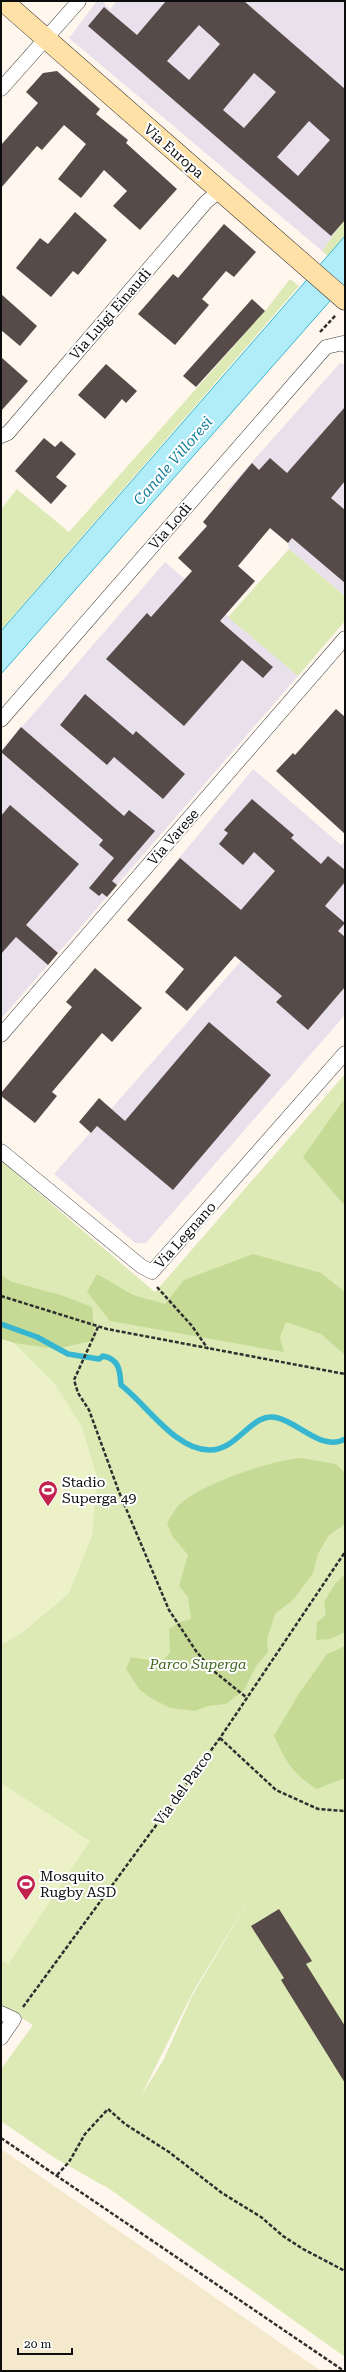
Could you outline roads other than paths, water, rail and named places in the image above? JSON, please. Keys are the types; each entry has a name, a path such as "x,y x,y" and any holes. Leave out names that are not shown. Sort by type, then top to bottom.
{"street":[{"name":"Via Europa","path":"3,1 344,300"},
{"path":"1,89 44,38 79,1"},
{"name":"Via Luigi Einaudi","path":"1,436 8,433 206,202 219,191"},
{"name":"Via Lodi","path":"1,720 326,347 343,343 345,345"},
{"name":"Via Varese","path":"1,1035 345,638"},
{"name":"Via Legnano","path":"1,1151 142,1266 152,1272 345,1053"},
{"path":"1,2013 14,2019 1,2038"}],"water":[{"name":"Canale Villoresi","path":"345,236 345,284 1,674 1,631"}],"waterway":[{"path":"1,1324 37,1337 68,1354 99,1359 103,1356 108,1357 118,1366 121,1385 173,1435 185,1443 197,1448 210,1450 220,1448 229,1444 260,1420 269,1417 286,1421 311,1435 328,1442 337,1442 345,1439"}],"place":[{"name":"Stadio Superga 49","path":"48,1507"},
{"name":"Mosquito Rugby ASD","path":"26,1901"}],"park label":[{"name":"Parco Superga","path":"198,1664"}]}
